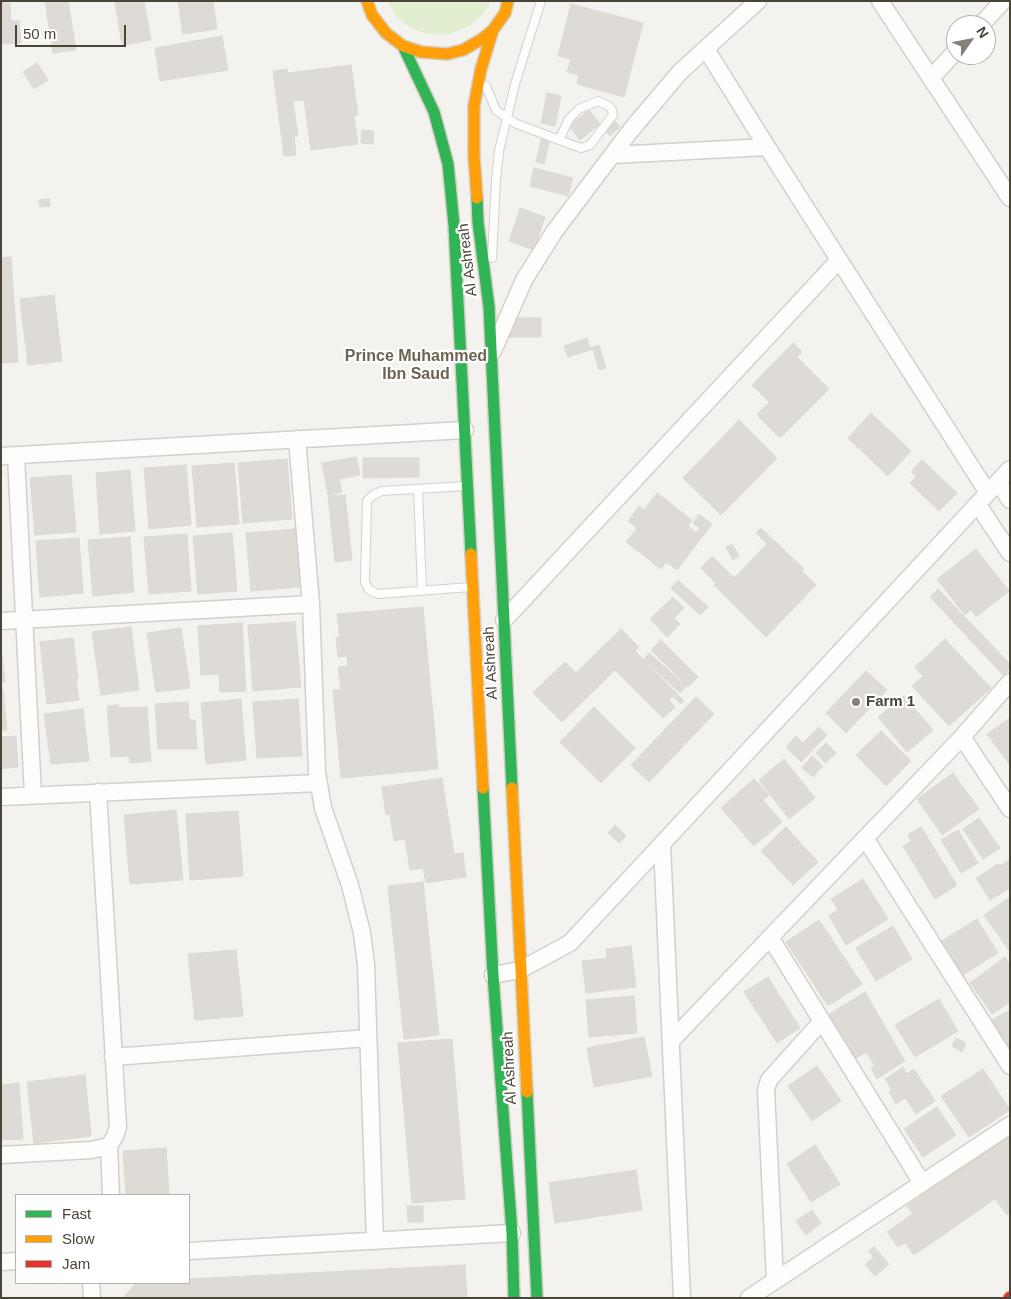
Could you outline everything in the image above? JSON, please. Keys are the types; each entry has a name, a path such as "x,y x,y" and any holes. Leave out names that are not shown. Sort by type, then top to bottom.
{"street":[{"path":"367,1 372,15 386,33 403,46 420,52 447,54 463,50 482,40 493,30 505,13 508,1"},
{"path":"491,354 524,280 554,232 612,155 680,72 758,1"},
{"path":"880,1 1010,198"},
{"path":"990,15 1003,1"},
{"name":"Al Ashreah","path":"493,30 481,69 474,106 474,156 478,222 489,308 536,1298"},
{"path":"403,46 434,112 448,164 454,226 493,975 512,1233 514,1298"},
{"path":"706,49 988,494 1010,553"},
{"path":"931,78 946,62"},
{"path":"612,155 767,147"},
{"path":"504,620 839,260"},
{"path":"33,795 24,620 8,456 465,430"},
{"path":"297,439 310,604 317,772 323,808 350,885 362,932 366,965 375,1241"},
{"path":"493,975 520,970 570,943 1010,469"},
{"path":"988,494 1010,500"},
{"path":"1,621 310,604"},
{"path":"671,1041 962,737 1010,682"},
{"path":"962,737 1010,809"},
{"path":"1,797 319,783"},
{"path":"98,792 118,1127 109,1146 111,1194"},
{"path":"865,838 1010,1066"},
{"path":"662,844 682,1298"},
{"path":"770,937 922,1183"},
{"path":"775,1280 766,1090 770,1080 822,1021"},
{"path":"114,1057 368,1038"},
{"path":"749,1298 1010,1125"},
{"path":"1,1155 91,1150 109,1146"},
{"path":"190,1251 512,1233"},
{"path":"1,1262 15,1261"},
{"path":"91,1284 92,1298"}],"lane":[{"path":"489,308 499,151 515,84 541,1"},
{"path":"481,69 488,94 496,110 517,124 559,140 581,148 586,148 590,145 613,115 612,110 609,106 598,102 579,109 569,120 559,140"},
{"path":"468,486 382,491 373,495 368,500 365,582 369,590 378,594 473,586"},
{"path":"418,489 422,590"}],"green space":[{"path":"388,1 491,1 485,12 470,26 450,34 427,34 409,27 396,16"}],"building":[{"path":"45,1 68,1 76,50 53,53"},
{"path":"115,1 144,1 151,40 122,45"},
{"path":"178,1 213,1 217,29 183,34"},
{"path":"1,3 10,3 11,21 19,21 21,43 2,44"},
{"path":"571,4 643,23 624,97 577,84 579,75 567,72 571,59 558,56"},
{"path":"222,36 228,70 160,81 155,48"},
{"path":"37,63 48,80 34,89 23,72"},
{"path":"351,65 358,115 354,116 358,144 311,150 304,100 293,101 298,136 294,136 296,155 284,156 273,71 287,69 288,73"},
{"path":"547,93 561,96 555,126 541,123"},
{"path":"589,110 600,124 580,140 569,126"},
{"path":"614,120 620,127 610,136 604,129"},
{"path":"362,130 374,131 373,144 361,143"},
{"path":"542,136 550,138 544,164 536,162"},
{"path":"534,168 573,178 568,196 530,186"},
{"path":"49,199 50,206 40,207 39,200"},
{"path":"520,208 545,217 534,250 509,241"},
{"path":"11,257 18,362 1,363 1,258"},
{"path":"54,295 62,361 28,365 20,299"},
{"path":"508,318 541,318 541,337 508,337"},
{"path":"587,338 590,348 599,345 606,368 599,370 593,349 568,357 564,346"},
{"path":"793,343 802,352 797,357 829,389 780,438 757,415 769,402 752,385"},
{"path":"871,413 911,451 888,476 848,438"},
{"path":"739,420 777,458 721,515 683,478"},
{"path":"356,457 360,475 339,479 342,492 328,495 322,463"},
{"path":"363,458 419,458 419,477 363,478"},
{"path":"287,459 292,519 243,523 238,463"},
{"path":"922,460 957,493 939,511 910,483 916,477 911,472"},
{"path":"234,463 239,524 197,527 192,466"},
{"path":"186,465 191,525 149,529 144,468"},
{"path":"130,470 135,531 100,534 96,473"},
{"path":"71,475 76,532 35,535 30,478"},
{"path":"657,493 692,520 688,526 696,533 700,528 693,523 699,514 712,524 677,570 666,562 661,569 626,542 637,528 628,521 639,506 644,510"},
{"path":"345,495 352,560 335,562 328,496"},
{"path":"761,528 804,569 802,571 816,585 766,637 714,585 716,583 701,568 712,556 734,578 767,544 756,533"},
{"path":"295,529 300,587 251,591 246,533"},
{"path":"232,533 237,591 198,594 193,536"},
{"path":"187,534 191,591 149,594 144,537"},
{"path":"130,537 134,592 93,596 88,540"},
{"path":"79,538 83,593 40,597 36,541"},
{"path":"732,544 739,556 733,560 726,547"},
{"path":"976,549 1009,591 976,617 971,610 965,615 937,579"},
{"path":"678,580 708,607 700,615 671,588"},
{"path":"938,589 1010,664 1010,669 1003,675 930,597"},
{"path":"673,597 684,608 674,618 680,624 667,637 650,619"},
{"path":"423,607 438,769 341,778 333,690 341,690 338,667 348,666 347,656 338,657 336,638 340,637 337,614"},
{"path":"295,622 301,687 253,691 248,625"},
{"path":"242,623 246,691 220,692 219,674 201,675 198,626"},
{"path":"131,627 139,690 101,695 92,632"},
{"path":"181,628 190,688 156,692 147,633"},
{"path":"621,629 639,647 635,651 684,701 681,704 673,696 669,700 675,707 663,718 615,670 562,722 533,693 565,662 576,673"},
{"path":"73,638 79,700 47,704 40,642"},
{"path":"945,639 991,688 949,726 912,686 923,676 915,667"},
{"path":"661,640 698,677 688,687 651,650"},
{"path":"1,645 5,682 1,683"},
{"path":"649,653 686,686 680,693 644,659"},
{"name":"Farm 1","path":"866,671 887,690 846,733 826,713"},
{"path":"3,690 7,730 1,731 1,691"},
{"path":"904,696 933,730 907,752 878,717"},
{"path":"696,697 714,714 649,782 631,765"},
{"path":"241,699 246,760 206,764 201,703"},
{"path":"298,699 302,756 257,758 253,702"},
{"path":"188,702 189,720 195,720 197,749 158,749 155,704"},
{"path":"118,705 118,708 147,707 151,761 130,763 129,756 111,757 107,706"},
{"path":"594,707 635,748 601,783 560,742"},
{"path":"83,709 89,761 51,764 44,714"},
{"path":"1010,718 1010,765 987,734"},
{"path":"819,727 827,735 801,762 786,747 796,736 803,743"},
{"path":"881,731 911,761 886,786 856,755"},
{"path":"16,736 18,767 1,769 1,737"},
{"path":"826,743 836,753 825,763 816,753"},
{"path":"812,756 823,766 813,777 802,768"},
{"path":"784,759 815,798 789,819 759,780"},
{"path":"953,773 979,809 942,835 917,799"},
{"path":"442,778 454,854 463,853 466,877 426,883 423,868 410,870 405,839 394,841 390,814 386,815 382,787"},
{"path":"754,779 769,795 763,800 782,822 754,846 721,808"},
{"path":"176,810 183,880 130,884 124,815"},
{"path":"238,811 243,876 190,880 186,814"},
{"path":"979,818 1000,848 983,859 963,829"},
{"path":"615,825 626,836 619,843 608,833"},
{"path":"786,827 818,862 793,885 761,851"},
{"path":"921,827 957,885 935,899 903,846 911,841 908,835"},
{"path":"958,830 978,863 961,873 941,840"},
{"path":"1008,861 1010,863 1010,888 990,900 976,878 998,864 1000,866"},
{"path":"863,879 888,919 846,945 829,916 838,910 831,899"},
{"path":"423,882 439,1035 404,1039 388,886"},
{"path":"1010,897 1010,952 984,915"},
{"path":"977,919 998,953 961,976 940,942"},
{"path":"819,920 862,984 828,1006 786,942"},
{"path":"893,926 912,959 876,981 856,948"},
{"path":"631,946 636,987 586,993 582,961 607,958 606,949"},
{"path":"236,950 243,1016 195,1020 188,954"},
{"path":"1005,957 1010,964 1010,1002 992,1014 970,983"},
{"path":"768,977 800,1028 777,1043 744,992"},
{"path":"865,992 905,1061 877,1079 871,1068 875,1066 866,1052 855,1059 828,1015"},
{"path":"634,996 637,1033 589,1037 586,1000"},
{"path":"939,999 958,1031 915,1057 895,1025"},
{"path":"1010,1010 1010,1049 992,1020"},
{"path":"644,1037 652,1076 594,1087 587,1048"},
{"path":"956,1038 966,1043 962,1052 952,1046"},
{"path":"452,1039 465,1199 412,1203 398,1043"},
{"path":"817,1066 841,1101 812,1121 788,1086"},
{"path":"903,1067 907,1074 914,1069 935,1101 916,1114 905,1098 896,1104 889,1092 892,1090 885,1079"},
{"path":"983,1069 1010,1110 969,1137 941,1096"},
{"path":"85,1075 91,1136 34,1143 27,1082"},
{"path":"19,1083 23,1139 1,1140 1,1085"},
{"path":"937,1107 956,1135 923,1157 904,1129"},
{"path":"1010,1134 1010,1213 1007,1215 995,1199 914,1255 905,1243 898,1247 887,1232 913,1214 907,1206"},
{"path":"815,1145 840,1184 811,1202 787,1164"},
{"path":"166,1148 169,1194 126,1194 123,1151"},
{"path":"636,1170 642,1210 555,1223 549,1183"},
{"path":"407,1206 423,1206 423,1222 408,1222"},
{"path":"812,1210 821,1223 806,1235 796,1221"},
{"path":"874,1247 889,1264 875,1276 865,1265 874,1257 868,1251"},
{"path":"465,1265 467,1298 123,1298 135,1284 190,1284 190,1279"}],"traffic: fast":[{"path":"403,46 434,112 448,164 454,225 471,554"},
{"path":"477,198 478,222 489,307 512,788"},
{"path":"483,788 493,975 512,1233 514,1298"},
{"path":"527,1092 537,1298"}],"traffic: slow":[{"path":"367,1 372,15 386,33 403,46 421,52 447,54 463,50 493,30 505,13 508,1"},
{"path":"477,198 474,156 474,106 481,69 493,30"},
{"path":"471,554 483,788"},
{"path":"512,788 527,1092"}],"place":[{"name":"Farm 1","path":"856,702"}],"district":[{"name":"Prince Muhammed Ibn Saud","path":"416,366"}]}
